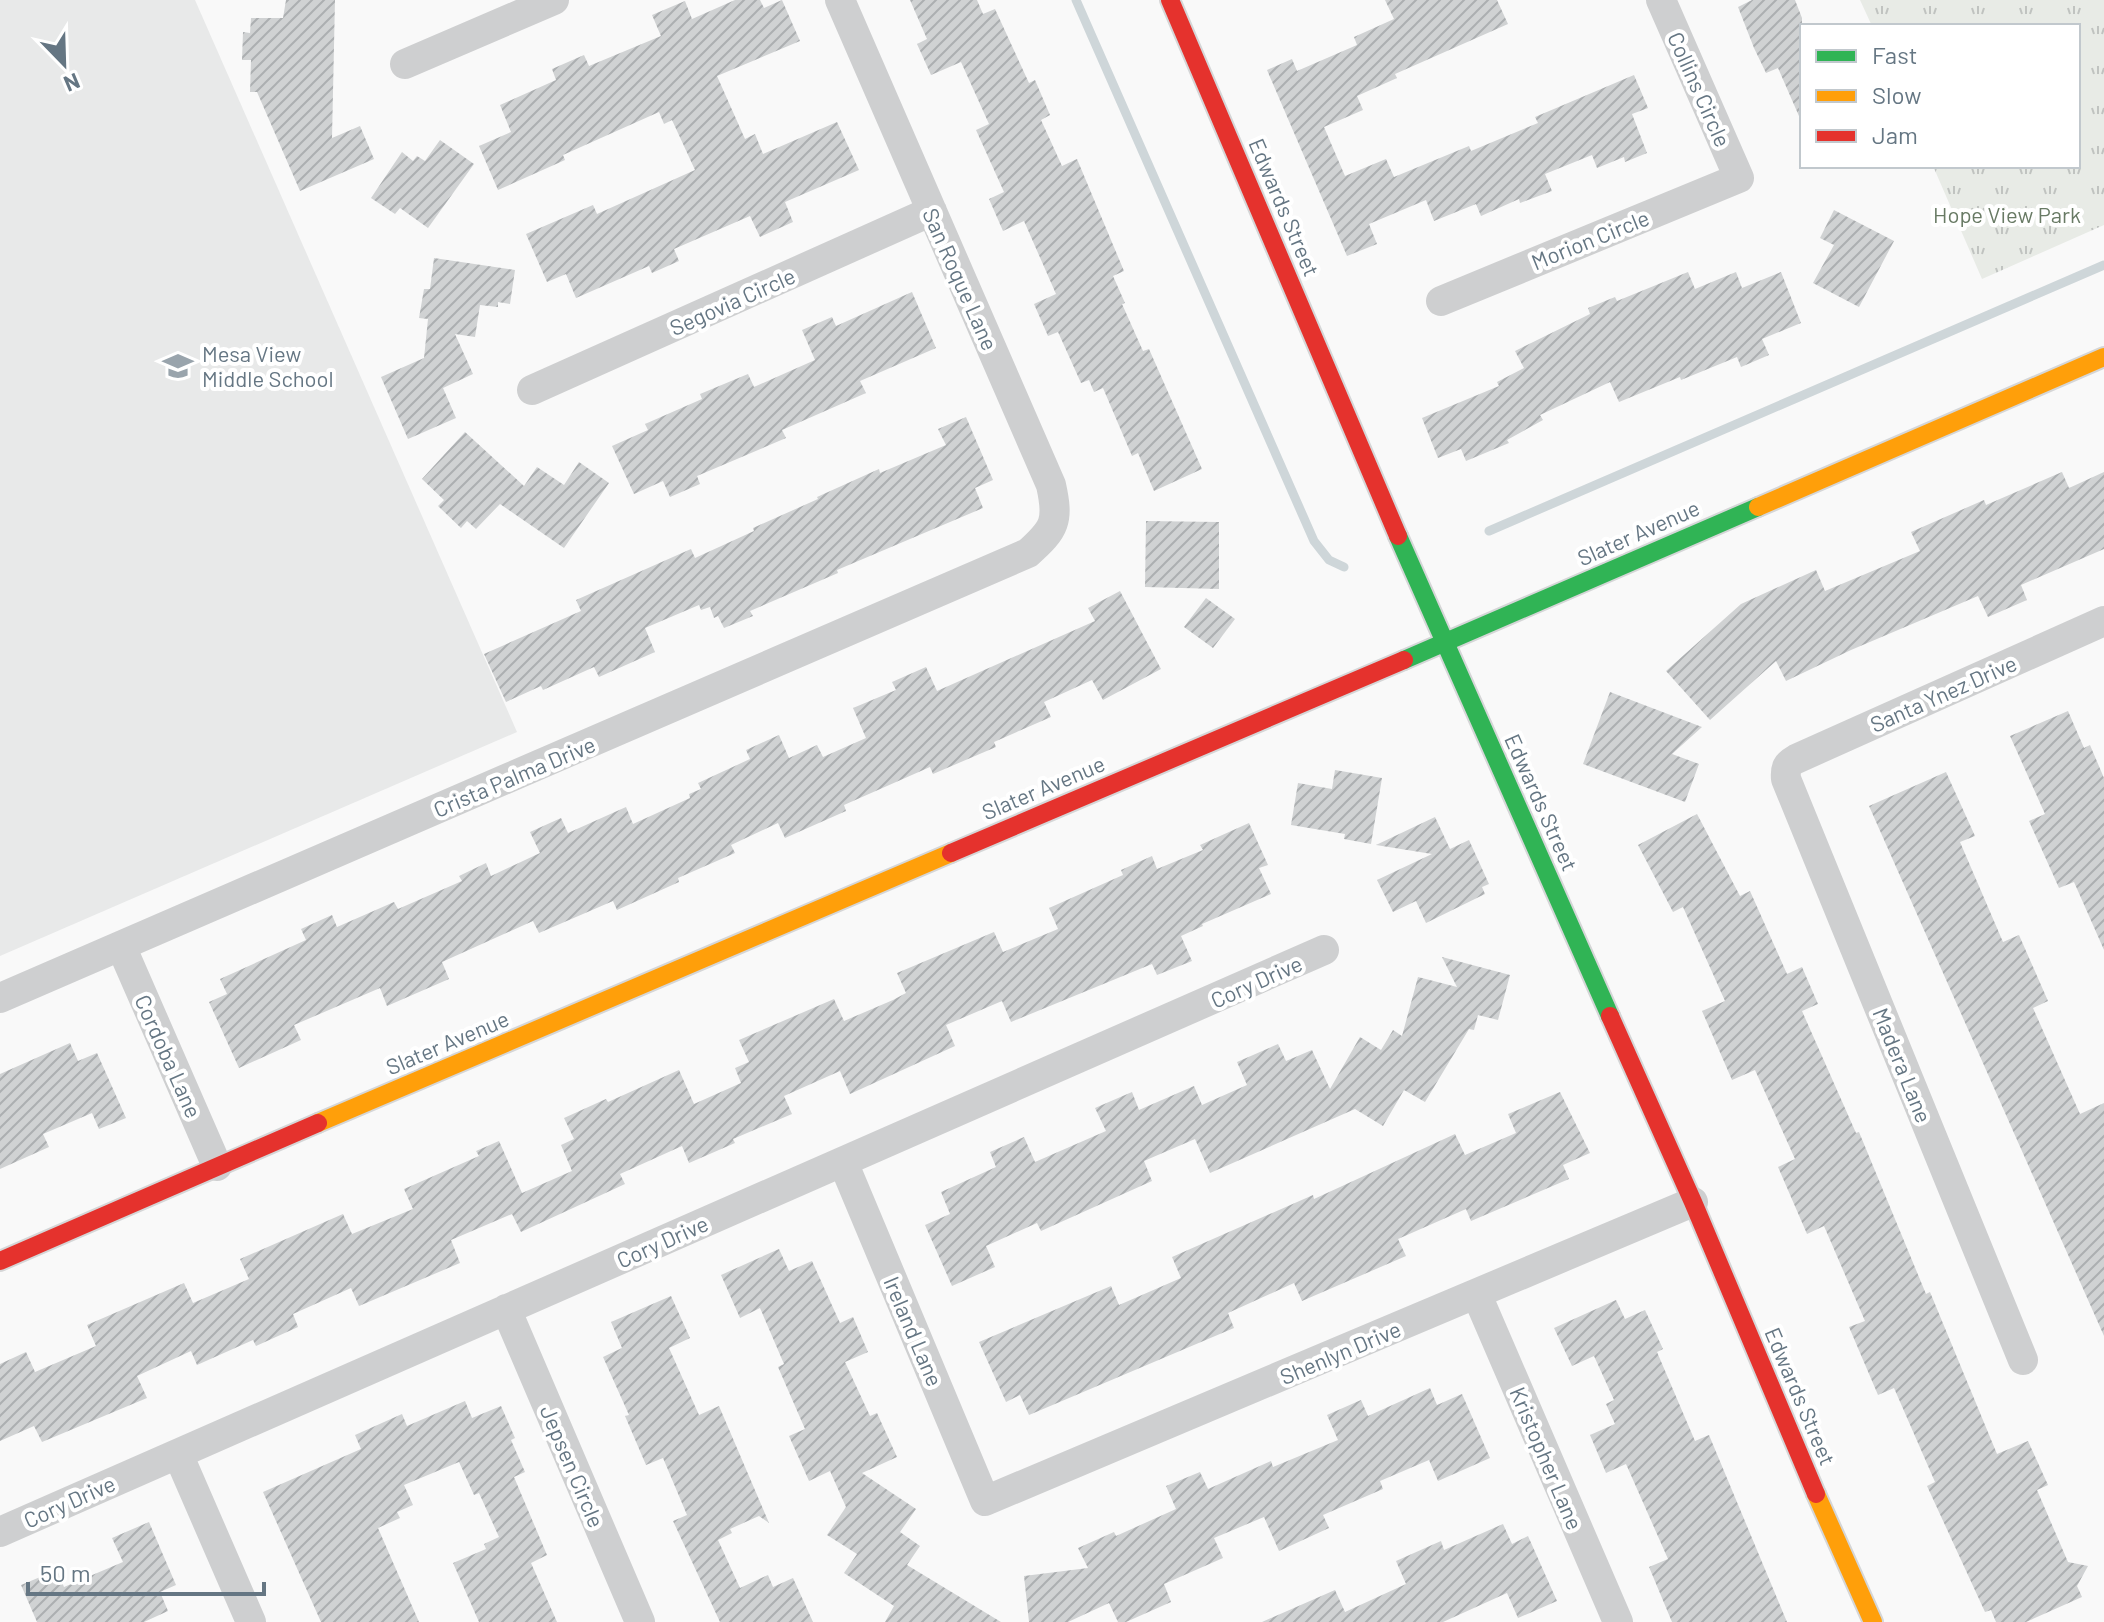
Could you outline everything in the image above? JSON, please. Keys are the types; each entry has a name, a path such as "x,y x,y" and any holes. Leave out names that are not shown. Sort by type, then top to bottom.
{"street":[{"path":"405,64 554,0"},
{"name":"San Roque Lane","path":"840,0 1051,485 1057,511 1047,536 1028,553"},
{"name":"Edwards Street","path":"1170,0 1444,643 1693,1202 1803,1465 1873,1622"},
{"name":"Collins Circle","path":"1661,0 1739,178"},
{"name":"Morion Circle","path":"1441,301 1739,178"},
{"name":"Segovia Circle","path":"532,390 932,211"},
{"name":"Slater Avenue","path":"0,1261 2104,357"},
{"name":"Crista Palma Drive","path":"0,998 1028,553"},
{"name":"Santa Ynez Drive","path":"1785,770 1796,759 2104,621"},
{"name":"Madera Lane","path":"1785,770 1786,779 2023,1360"},
{"name":"Cordoba Lane","path":"121,946 217,1166"},
{"name":"Cory Drive","path":"0,1532 1324,950"},
{"name":"Ireland Lane","path":"843,1162 985,1501"},
{"name":"Shenlyn Drive","path":"985,1501 1693,1202"},
{"name":"Kristopher Lane","path":"1477,1295 1618,1622"},
{"name":"Jepsen Circle","path":"506,1309 640,1622"},
{"path":"178,1454 251,1622"}],"shaded area":[{"name":"Mesa View Middle School","path":"0,0 195,0 517,732 0,956"}],"green space":[{"name":"Hope View Park","path":"1860,0 2104,0 2104,225 1982,279 1934,168 2080,168 2080,24 1871,24"}],"building":[{"path":"286,0 335,0 332,138 360,126 374,159 300,191 257,92 250,92 251,60 242,60 243,32 250,33 251,18 283,18"},
{"path":"735,0 760,0 764,8 782,0 800,41 717,76 745,139 755,134 763,154 837,122 859,170 785,202 793,222 760,237 750,216 674,249 679,261 652,273 649,266 576,298 566,274 547,282 526,234 593,205 597,214 695,170 672,120 664,124 659,112 563,155 565,160 498,190 479,146 511,132 500,105 556,80 552,69 584,55 589,66 661,36 652,15 685,1 692,19"},
{"path":"910,0 977,0 983,14 995,9 1029,83 1035,80 1050,115 1041,120 1062,166 1077,159 1124,271 1113,276 1125,303 1122,304 1143,351 1149,349 1202,469 1154,491 1138,453 1132,456 1103,388 1094,392 1089,380 1081,383 1058,332 1048,336 1034,304 1056,294 1024,221 1003,231 989,199 1004,192 976,130 989,124 961,62 931,75 917,44 927,39"},
{"path":"1385,0 1497,0 1508,24 1395,74 1397,78 1357,96 1363,110 1324,127 1345,176 1386,159 1394,177 1469,146 1471,151 1538,123 1535,117 1634,75 1648,108 1632,114 1647,153 1625,162 1624,157 1597,168 1592,155 1545,174 1552,191 1520,203 1519,199 1481,216 1476,204 1434,221 1426,200 1369,224 1377,244 1347,256 1267,70 1292,59 1297,71 1357,45 1354,37 1394,19"},
{"path":"1752,0 1795,0 1802,18 1800,118 1778,68 1766,73 1738,7"},
{"path":"440,140 474,164 428,228 400,208 395,214 371,198 402,152 413,161 417,156 425,161"},
{"path":"1834,210 1894,241 1859,307 1813,283 1834,245 1820,238"},
{"path":"434,258 515,270 510,304 498,302 498,307 480,305 475,337 455,334 473,374 443,388 456,418 408,439 381,377 424,358 428,319 419,318 424,289 430,289"},
{"path":"1688,272 1695,289 1736,272 1742,288 1781,272 1801,323 1762,339 1769,355 1741,367 1737,357 1619,402 1610,382 1540,415 1543,420 1507,440 1509,443 1466,461 1461,449 1438,458 1422,418 1499,386 1497,382 1524,368 1515,351 1590,314 1588,308 1615,297 1617,301"},
{"path":"912,292 936,348 860,381 866,393 782,430 786,438 697,476 700,484 670,497 663,481 634,494 612,446 648,430 645,424 702,399 700,394 748,374 754,387 815,360 802,330 832,317 836,326"},
{"path":"966,417 993,480 975,488 983,508 837,570 838,573 750,611 753,616 724,628 718,616 714,618 710,607 701,610 699,605 645,628 655,652 599,677 594,667 543,690 541,686 506,702 484,654 581,611 576,600 691,549 695,558 879,469 880,473 946,445 938,429"},
{"path":"465,432 524,486 537,467 564,485 579,462 609,483 564,548 500,504 476,529 467,521 461,528 438,506 444,500 422,479"},
{"path":"2062,472 2069,488 2104,472 2104,549 2021,585 2027,600 1988,617 1978,596 1786,681 1776,661 1710,720 1666,671 1741,604 1816,570 1825,591 1920,551 1911,532 1984,500 1986,505"},
{"path":"1146,521 1219,522 1219,589 1145,587"},
{"path":"1120,591 1161,669 1103,700 1092,680 1044,702 1051,717 994,742 996,747 933,774 930,767 844,805 846,811 785,838 778,823 731,845 735,853 617,910 613,901 539,933 533,921 442,962 449,979 387,1006 380,988 294,1025 301,1040 239,1068 209,1002 227,994 220,979 306,940 301,929 332,915 337,927 394,902 398,909 462,881 459,876 486,863 491,876 540,853 530,832 561,818 568,833 626,807 633,824 690,798 689,794 701,789 698,783 750,759 746,750 779,735 789,758 817,745 823,757 866,738 853,708 896,690 892,682 926,667 937,691 1095,621 1088,608"},
{"path":"1206,598 1235,619 1213,648 1184,627"},
{"path":"1610,692 1702,727 1672,754 1699,764 1685,802 1583,764"},
{"path":"2068,711 2084,748 2090,745 2104,778 2104,950 2074,882 2059,888 2029,821 2045,814 2010,736"},
{"path":"1335,770 1382,778 1371,844 1344,839 1345,834 1291,825 1298,783 1332,789"},
{"path":"1946,772 1975,836 1960,842 2003,942 2019,935 2048,1001 2033,1008 2080,1114 2104,1103 2104,1336 1869,806"},
{"path":"1697,814 1740,896 1750,891 1787,974 1802,967 1818,1004 1802,1011 1856,1133 1859,1132 1926,1294 1930,1292 1997,1454 2028,1441 2048,1485 2037,1490 2068,1562 2088,1566 2077,1586 2082,1597 2026,1622 1996,1622 1991,1610 1985,1612 1927,1486 1935,1482 1894,1388 1878,1395 1849,1327 1865,1321 1824,1226 1807,1234 1778,1167 1795,1159 1755,1070 1732,1080 1702,1011 1725,1001 1683,907 1673,912 1638,845"},
{"path":"1435,817 1450,849 1469,840 1489,884 1482,887 1485,894 1426,923 1416,901 1393,912 1377,880 1432,854 1376,845"},
{"path":"1249,823 1268,865 1259,868 1271,894 1181,936 1192,961 1157,975 1152,964 1011,1022 1002,1001 946,1025 955,1046 850,1094 840,1071 784,1096 792,1114 733,1139 735,1143 689,1163 682,1146 620,1174 625,1184 521,1232 512,1214 451,1240 460,1263 359,1306 351,1288 293,1314 298,1327 256,1346 253,1340 197,1365 191,1351 137,1376 147,1398 42,1442 34,1426 0,1441 0,1364 26,1352 35,1372 96,1346 87,1325 184,1283 193,1303 249,1279 240,1259 343,1214 352,1234 413,1209 404,1189 479,1156 476,1151 499,1141 522,1193 572,1171 561,1145 574,1139 564,1118 679,1070 694,1104 741,1083 735,1068 749,1062 739,1040 834,999 844,1021 906,993 897,973 994,932 1003,952 1058,929 1049,908 1123,875 1121,870 1152,856 1157,869 1203,850 1200,845"},
{"path":"1442,957 1510,975 1498,1020 1478,1015 1474,1030 1469,1029 1425,1102 1404,1090 1383,1126 1355,1109 1210,1173 1195,1139 1144,1161 1152,1181 1041,1231 1037,1223 986,1246 995,1267 952,1286 925,1225 950,1214 941,1192 996,1167 990,1152 1024,1137 1035,1162 1106,1131 1095,1108 1132,1092 1139,1110 1194,1086 1202,1105 1247,1085 1237,1062 1278,1044 1286,1061 1312,1050 1330,1089 1360,1037 1381,1050 1393,1030 1402,1036 1418,977 1457,987"},
{"path":"70,1043 78,1061 97,1053 126,1118 99,1129 92,1113 43,1134 49,1147 0,1169 0,1074"},
{"path":"1560,1092 1590,1153 1563,1165 1569,1179 1471,1221 1466,1209 1398,1239 1406,1256 1302,1301 1294,1283 1228,1313 1234,1328 1029,1415 1020,1395 1006,1402 979,1342 1111,1286 1119,1305 1181,1278 1172,1257 1313,1195 1314,1199 1455,1134 1465,1155 1516,1133 1508,1114"},
{"path":"779,1249 789,1271 812,1261 840,1323 853,1317 868,1352 845,1362 870,1416 877,1413 897,1457 862,1473 916,1509 900,1532 920,1546 907,1565 1001,1622 885,1622 894,1606 844,1573 857,1554 827,1535 846,1507 830,1471 809,1481 789,1436 805,1429 778,1367 784,1364 760,1308 740,1318 721,1275"},
{"path":"671,1296 690,1338 669,1348 699,1415 719,1406 769,1523 759,1516 730,1529 732,1533 718,1540 740,1588 768,1575 773,1587 793,1578 813,1622 720,1622 673,1521 687,1515 663,1458 646,1465 625,1416 629,1415 603,1357 622,1348 611,1322"},
{"path":"1616,1300 1625,1319 1645,1310 1663,1349 1657,1352 1695,1441 1709,1435 1787,1622 1672,1622 1649,1567 1668,1559 1626,1464 1606,1473 1590,1435 1615,1424 1606,1404 1614,1400 1594,1356 1572,1366 1554,1328"},
{"path":"1430,1388 1437,1405 1462,1394 1490,1458 1438,1481 1429,1460 1380,1481 1383,1489 1323,1515 1329,1528 1279,1551 1264,1517 1214,1538 1223,1558 1164,1584 1171,1602 1126,1622 1118,1622 1109,1603 1068,1622 1029,1622 1024,1576 1088,1568 1078,1548 1114,1532 1116,1536 1176,1509 1166,1486 1200,1472 1208,1489 1271,1461 1273,1467 1338,1440 1327,1415 1361,1400 1368,1416"},
{"path":"465,1401 472,1418 501,1406 515,1438 511,1440 525,1472 514,1477 547,1555 531,1563 557,1622 479,1622 453,1563 486,1549 484,1544 499,1537 479,1493 474,1495 459,1462 404,1485 413,1505 397,1512 400,1518 378,1528 419,1622 321,1622 263,1492 361,1449 355,1435 402,1414 407,1426"},
{"path":"149,1522 176,1585 160,1592 168,1611 144,1622 37,1622 21,1585 57,1570 64,1587 123,1562 112,1538"},
{"path":"1503,1524 1512,1544 1528,1536 1557,1601 1518,1618 1507,1593 1443,1622 1262,1622 1335,1590 1345,1612 1406,1584 1396,1561 1441,1541 1444,1550"}],"waterway":[{"path":"1076,0 1314,541 1329,560 1344,567"},
{"path":"1489,531 2104,265"}],"traffic: fast":[{"path":"1404,660 1758,507"},
{"path":"1398,536 1610,1016"}],"traffic: slow":[{"path":"1758,507 2104,357"},
{"path":"318,1123 951,853"},
{"path":"1816,1494 1873,1622"}],"traffic: jam":[{"path":"1170,0 1398,536"},
{"path":"951,853 1404,660"},
{"path":"1610,1016 1693,1202 1816,1494"},
{"path":"0,1261 318,1123"}],"place":[{"name":"Mesa View Middle School","path":"178,366"}]}
